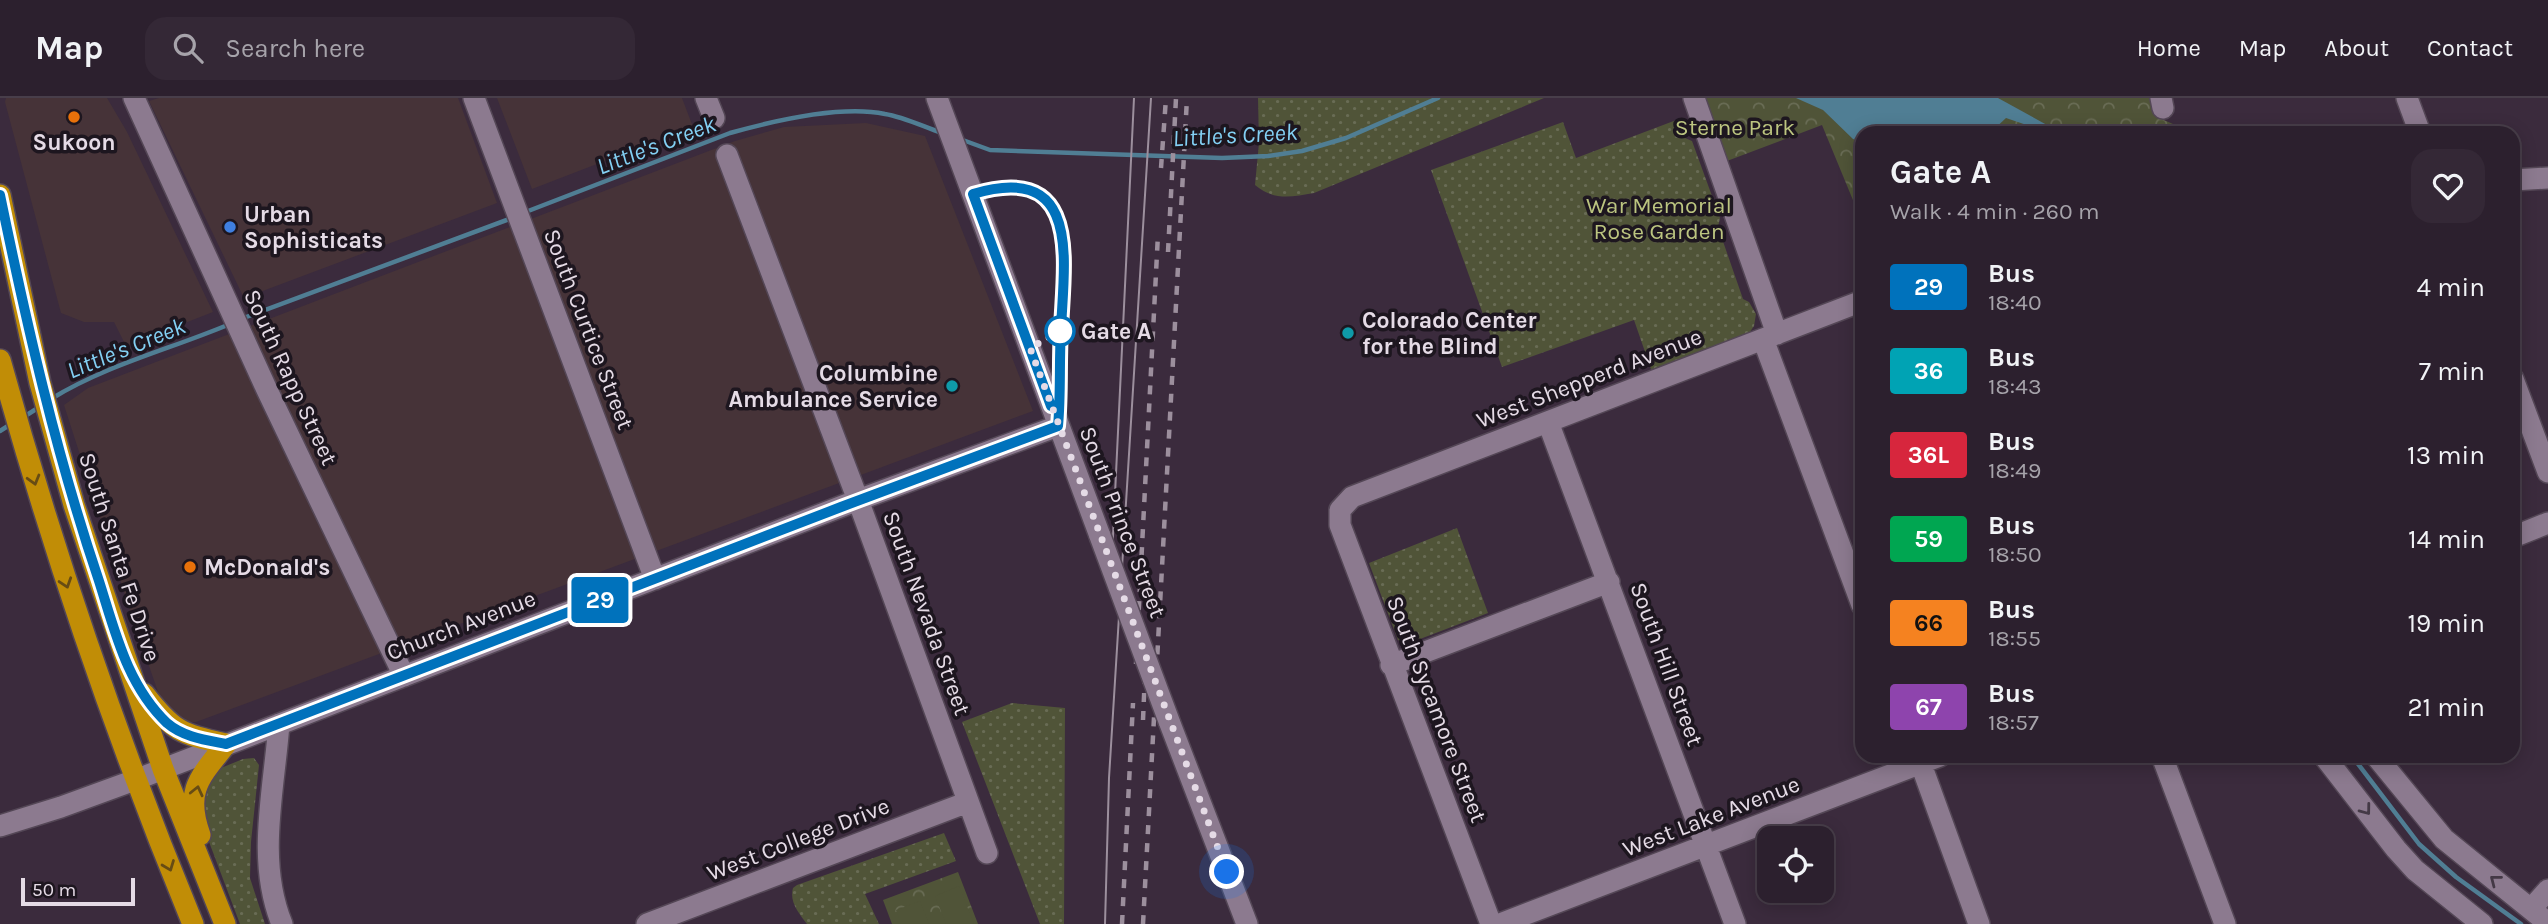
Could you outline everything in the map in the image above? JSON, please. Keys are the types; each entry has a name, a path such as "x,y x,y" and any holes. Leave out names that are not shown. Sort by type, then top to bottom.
{"highway":[{"name":"South Santa Fe Drive","path":"0,195 40,383 74,505 163,769 225,924"},
{"path":"0,360 65,580 135,780 192,924"},
{"path":"132,678 175,730 226,744 196,784 194,810 199,831 236,924"}],"street":[{"name":"South Rapp Street","path":"134,98 404,676"},
{"name":"South Curtice Street","path":"474,98 655,579"},
{"path":"706,98 713,118"},
{"name":"South Prince Street","path":"937,98 1247,924"},
{"path":"1694,98 1770,336 1855,585"},
{"path":"2407,98 2417,126"},
{"name":"South Nevada Street","path":"727,155 858,500 987,853"},
{"path":"2520,180 2548,178"},
{"name":"West Shepperd Avenue","path":"1340,510 1352,497 1855,304"},
{"path":"2520,398 2548,472"},
{"name":"South Hill Street","path":"1548,422 1735,924"},
{"name":"Church Avenue","path":"0,826 135,780 858,500 1058,426"},
{"name":"South Sycamore Street","path":"1340,510 1340,525 1391,665 1491,924"},
{"path":"2520,534 2548,523"},
{"path":"1391,665 1609,582"},
{"path":"279,724 267,868 273,901 282,924"},
{"name":"West Lake Avenue","path":"1500,924 1914,763"},
{"path":"1928,763 1979,924"},
{"path":"2165,763 2225,924"},
{"path":"2329,763 2415,870 2482,924"},
{"path":"2382,763 2444,839 2540,916 2548,890"},
{"name":"West College Drive","path":"647,924 968,802"}],"shaded area":[{"path":"6,98 107,98 127,132 213,312 126,346 114,322 84,322 61,313"},
{"path":"159,98 458,98 497,203 244,298 149,101"},
{"path":"497,98 682,98 693,127 532,189"},
{"path":"866,123 925,136 1033,411 196,722 185,722 164,709 64,405 88,388 735,141 784,127"}],"green space":[{"path":"1258,98 1544,98 1314,193 1276,196 1255,185 1259,143"},
{"name":"Sterne Park","path":"1694,98 2152,98 2159,118 2178,126 1855,126 1855,205 1822,125 1719,164"},
{"name":"War Memorial Rose Garden","path":"1679,119 1685,138 1692,141 1720,218 1718,227 1743,299 1749,302 1756,314 1754,326 1747,336 1652,372 1634,320 1502,367 1431,170 1563,122 1576,158"},
{"path":"1457,528 1488,613 1407,644 1398,640 1369,563"},
{"path":"1012,703 1065,708 1064,924 1040,924 962,722"},
{"path":"254,758 259,765 250,878 265,924 240,924 197,810 216,770 243,759"},
{"path":"944,833 956,861 865,894 879,924 807,924 796,907 792,893 797,885"},
{"path":"958,872 978,924 892,924 883,900"},
{"path":"959,886 974,924 946,924 935,896"},
{"path":"920,901 929,924 901,924 896,910"}],"water":[{"path":"1796,98 1998,98 2049,126 2029,126 2006,118 1997,126 1855,126 1855,140 1823,110"}],"waterway":[{"name":"Little's Creek","path":"960,139 990,150 1222,158 1268,156 1302,151 1346,138 1438,98"},
{"name":"Little's Creek","path":"523,213 730,133 786,119 848,111 867,112 899,117 942,133"},
{"name":"Little's Creek","path":"241,319 512,218"},
{"name":"Little's Creek","path":"51,399 94,376 230,324"},
{"name":"Little's Creek","path":"22,418 41,406"},
{"name":"Little's Creek","path":"0,431 11,424"},
{"name":"Little's Creek","path":"2357,763 2419,844 2456,877 2521,924"}],"tram line":[{"path":"1111,578 1134,98"},
{"path":"1105,924 1109,778 1151,98"}],"railway":[{"path":"1161,168 1166,98"},
{"path":"1168,252 1176,98"},
{"path":"1143,924 1187,98"},
{"path":"1136,664 1158,234"},
{"path":"1143,720 1146,650"},
{"path":"1122,924 1133,703"}],"bus line":[{"name":"29","path":"0,195 40,383 62,465 132,678 175,730 226,744 1058,426 1065,244 1058,217 1044,200 1025,190 1005,187 973,194 1051,406"}],"place":[{"name":"Sukoon","path":"74,117"},
{"name":"Urban Sophisticats","path":"230,227"},
{"name":"Gate A","path":"1060,331"},
{"name":"Colorado Center for the Blind","path":"1348,333"},
{"name":"Columbine Ambulance Service","path":"952,386"},
{"name":"McDonald's","path":"190,567"}],"route":[{"path":"1060,331 1030,348 1227,872"}]}
